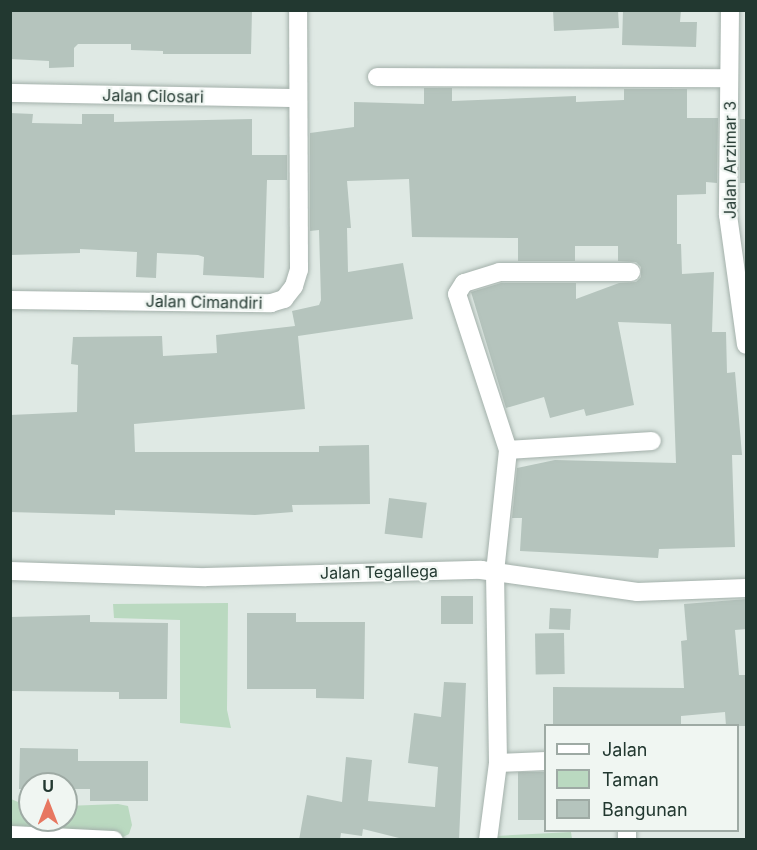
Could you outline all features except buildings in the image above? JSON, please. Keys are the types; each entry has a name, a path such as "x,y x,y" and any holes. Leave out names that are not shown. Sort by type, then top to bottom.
{"street":[{"name":"Jalan Cimandiri","path":"10,300 271,303 284,299 294,286 299,270 296,98 298,10"},
{"name":"Jalan Arzimar 3","path":"730,10 728,215 747,345"},
{"path":"377,77 729,78"},
{"name":"Jalan Cilosari","path":"10,93 296,98"},
{"path":"488,840 498,763 488,571 508,450 457,294 464,283 499,272 631,272"},
{"path":"508,450 652,441"},
{"name":"Jalan Tegallega","path":"10,571 206,577 488,571 637,592 747,588"},
{"path":"498,763 544,761"},
{"path":"10,835 114,840"}],"green space":[{"path":"228,603 227,710 231,728 180,723 180,620 114,618 113,604"},
{"path":"11,799 18,802 18,832 78,832 78,806 118,804 128,806 132,825 129,834 119,839 11,840"},
{"path":"571,832 572,839 497,840 496,836"}]}
